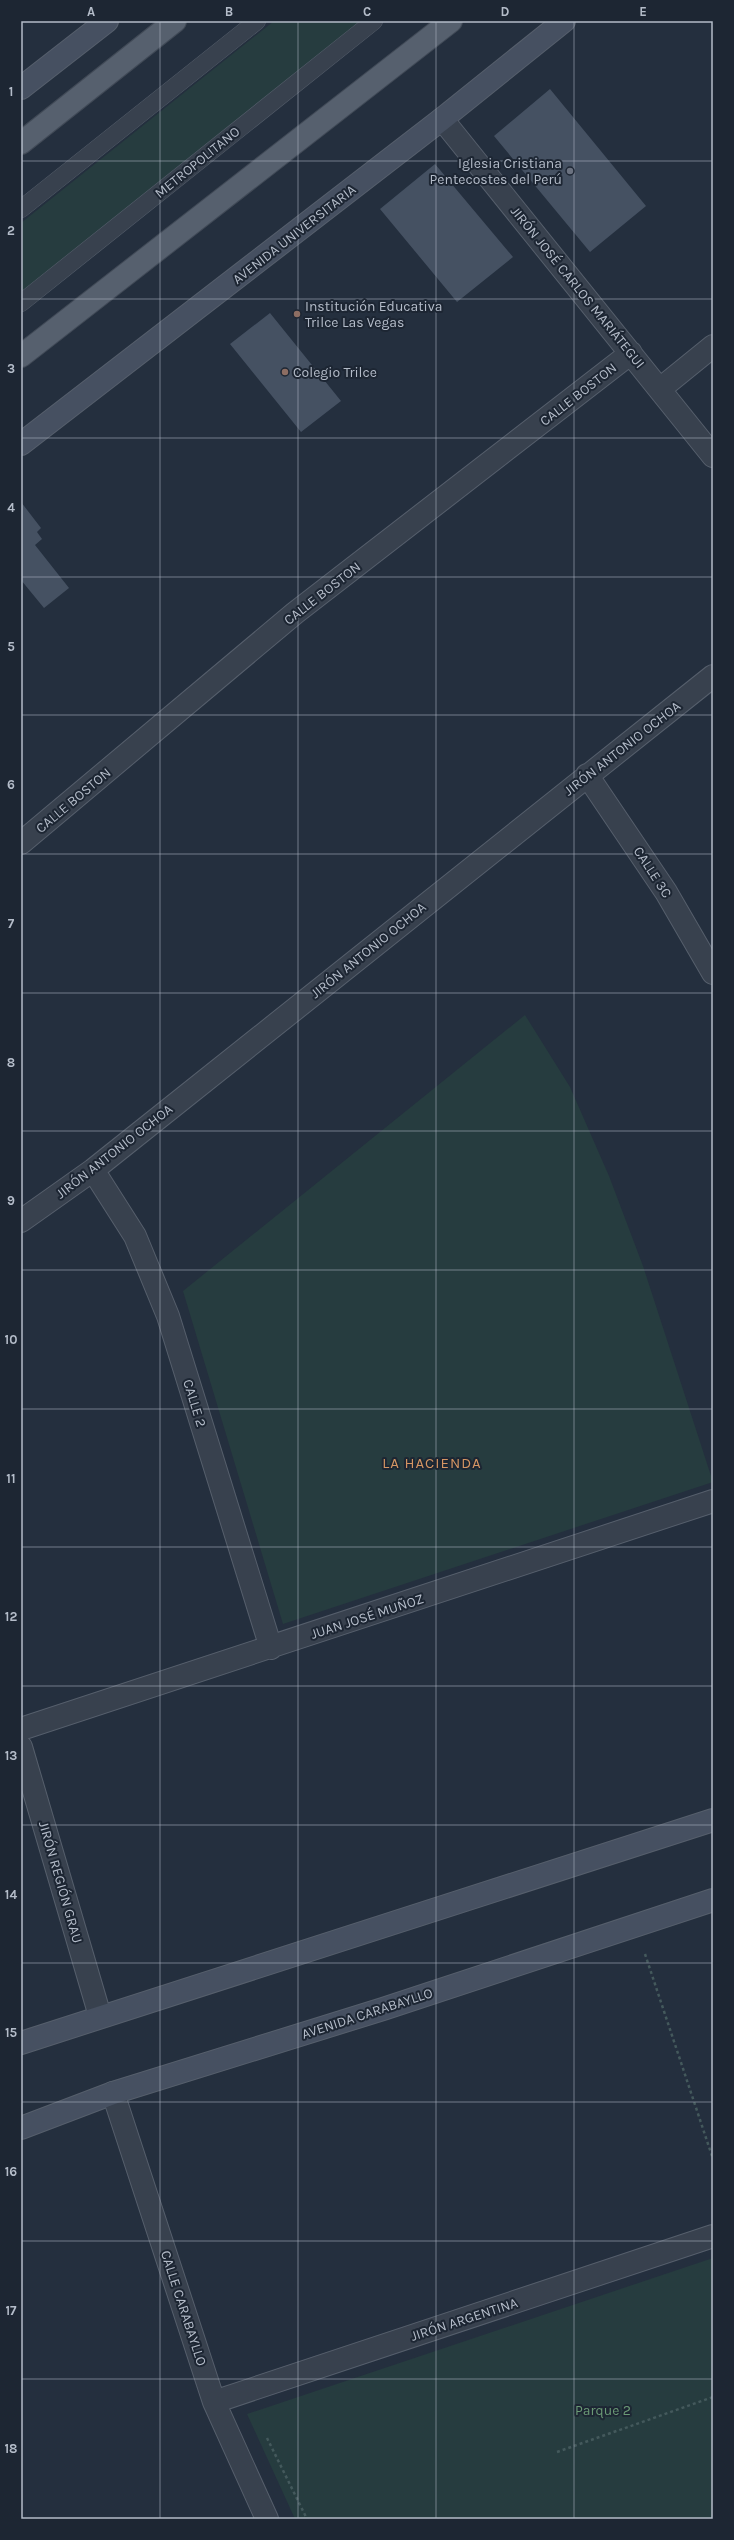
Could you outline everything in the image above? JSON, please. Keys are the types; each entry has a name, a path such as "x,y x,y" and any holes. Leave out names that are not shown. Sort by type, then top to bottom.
{"main road":[{"path":"21,88 107,21"},
{"path":"21,143 175,21"},
{"path":"21,356 451,21"},
{"name":"AVENIDA UNIVERSITARIA","path":"21,444 442,119 564,21"},
{"path":"21,2043 100,2016 713,1820"},
{"name":"AVENIDA CARABAYLLO","path":"21,2128 112,2093 383,2009 713,1900"}],"street":[{"name":"JIRÓN JOSÉ CARLOS MARIÁTEGUI","path":"442,119 713,456"},
{"path":"660,389 713,346"},
{"name":"CALLE BOSTON","path":"21,843 295,613 631,353"},
{"name":"JIRÓN ANTONIO OCHOA","path":"21,1220 93,1170 713,676"},
{"name":"CALLE 3C","path":"587,775 666,892 713,973"},
{"name":"CALLE 2","path":"93,1170 135,1236 168,1316 271,1648"},
{"name":"JUAN JOSÉ MUÑOZ","path":"21,1729 271,1648 713,1501"},
{"name":"JIRÓN REGIÓN GRAU","path":"21,1747 100,2016"},
{"name":"CALLE CARABAYLLO","path":"112,2093 214,2402 267,2519"},
{"name":"JIRÓN ARGENTINA","path":"214,2402 713,2236"}],"lane":[{"path":"21,209 257,21"},
{"name":"METROPOLITANO","path":"21,303 374,21"}],"path":[{"path":"635,1925 713,2159"},
{"path":"558,2452 713,2397"},
{"path":"263,2431 308,2519"}],"green space":[{"path":"274,21 364,21 21,295 21,223"},
{"path":"525,1015 570,1087 609,1176 643,1266 713,1482 283,1624 183,1291"},
{"name":"Parque 2","path":"713,2258 713,2519 295,2519 247,2414"}],"building":[{"name":"Iglesia Cristiana Pentecostes del Perú","path":"550,89 646,206 590,252 494,136"},
{"path":"435,164 513,257 457,302 380,209"},
{"name":"Colegio Trilce","path":"270,313 341,401 301,432 230,344"},
{"path":"21,502 41,528 37,532 42,539 35,545 69,588 44,608 21,580"}],"place":[{"name":"Iglesia Cristiana Pentecostes del Perú","path":"570,171"},
{"name":"Institución Educativa Trilce Las Vegas","path":"297,314"},
{"name":"Colegio Trilce","path":"285,372"}],"district":[{"name":"LA HACIENDA","path":"432,1463"}]}
